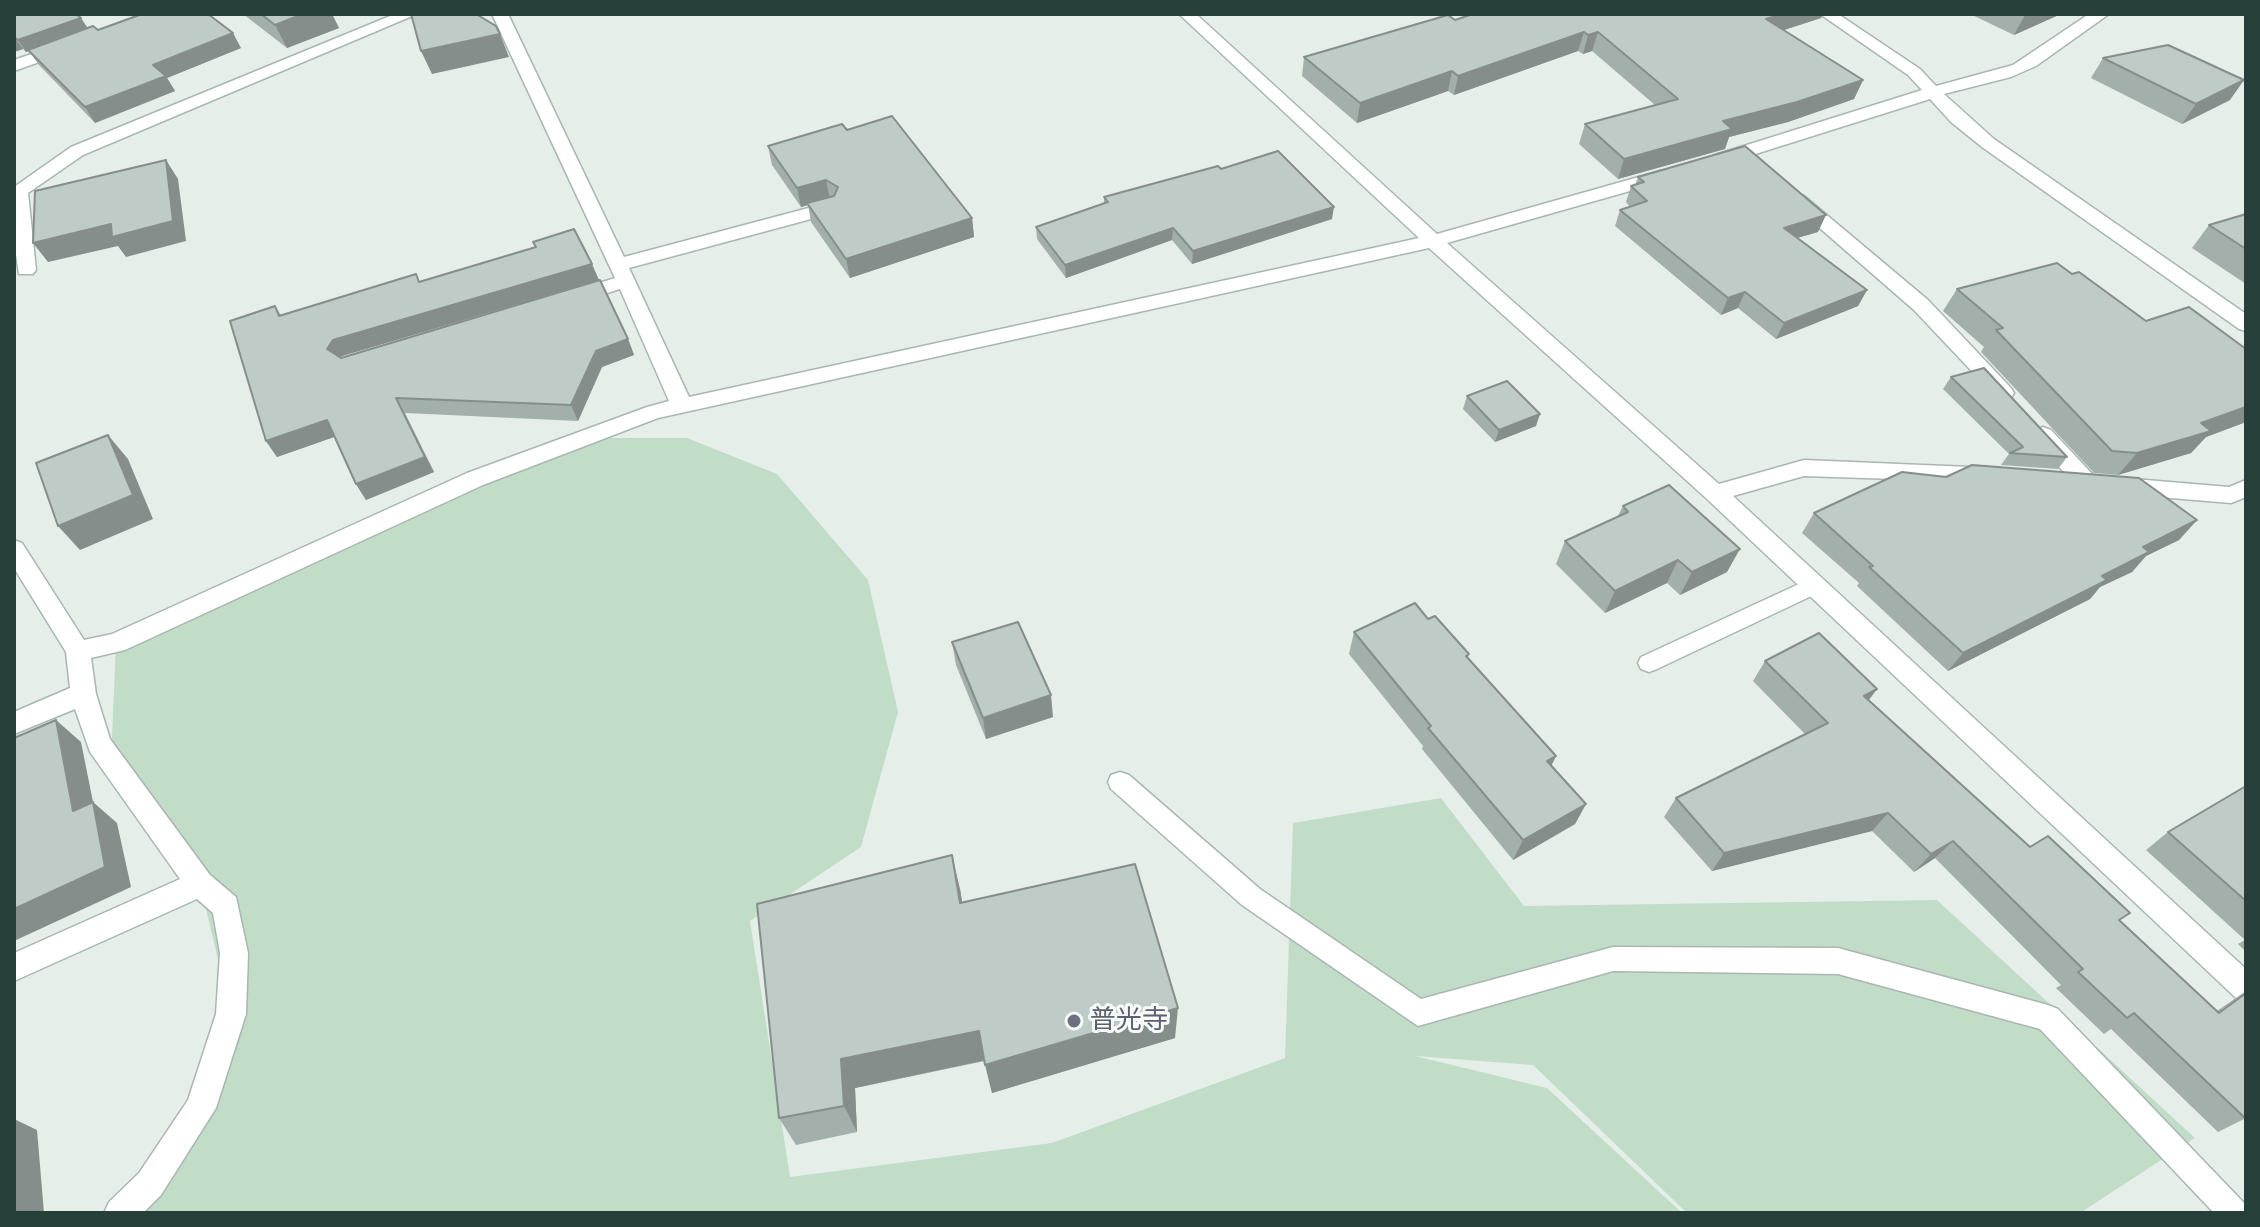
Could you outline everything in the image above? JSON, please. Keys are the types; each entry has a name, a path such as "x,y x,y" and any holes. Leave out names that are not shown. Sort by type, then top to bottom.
{"street":[{"path":"26,270 16,193 77,151 409,14"},
{"path":"500,14 682,406"},
{"path":"1187,14 1433,241 1715,493 2246,988"},
{"path":"1828,14 1914,72 1929,91 1988,143 2246,324"},
{"path":"78,651 116,643 475,479 654,412 1433,241 1692,167 1749,158 1907,103 1929,91 2018,69 2036,60 2082,23 2101,14"},
{"path":"14,66 85,40"},
{"path":"1779,183 1921,305 2087,483"},
{"path":"549,304 622,273 831,208"},
{"path":"1715,493 1804,468 2008,476"},
{"path":"2056,480 2231,495 2246,488"},
{"path":"14,549 78,651 83,694 99,744 200,884 226,906 234,953 231,1014 201,1108 150,1184 120,1213"},
{"path":"14,723 83,694"},
{"path":"14,967 200,884"}],"lane":[{"path":"1649,663 1814,585"},
{"path":"1120,782 1251,897 1418,1013 1613,959 1838,961 2048,1018 2234,1213"}],"green space":[{"path":"583,438 687,438 777,474 868,580 898,712 861,847 750,921 790,1177 1052,1143 1285,1058 1293,823 1441,798 1524,906 1937,900 2195,1138 2080,1213 1687,1213 1533,1065 1415,1056 1547,1088 1682,1213 105,1213 150,1184 231,1014 200,884 111,761 116,643"}],"building":[{"path":"14,14 76,14 81,18 18,40 14,37"},
{"path":"142,14 208,14 233,33 153,65 166,76 85,107 28,50 93,26 98,30"},
{"path":"261,14 303,14 275,25"},
{"path":"411,14 476,14 496,26 500,34 421,51"},
{"path":"1473,14 1782,14 1766,19 1863,80 1797,102 1723,121 1732,129 1624,159 1585,124 1678,99 1598,32 1588,35 1584,32 1458,76 1452,71 1360,103 1304,57 1448,15 1455,20"},
{"path":"2168,45 2244,80 2196,104 2103,58"},
{"path":"892,116 972,218 846,259 807,203 834,196 838,187 826,180 797,188 768,146 842,124 847,130"},
{"path":"1745,146 1826,215 1784,228 1867,290 1784,323 1745,292 1728,298 1620,210 1647,201 1631,186 1644,182 1638,177"},
{"path":"1278,151 1334,207 1193,251 1173,228 1065,265 1036,227 1108,202 1104,197 1218,166 1221,169"},
{"path":"166,160 173,221 112,237 111,224 33,243 35,191"},
{"path":"2246,214 2246,249 2209,225"},
{"path":"574,229 592,264 333,340 327,349 341,358 600,280 628,339 596,351 571,405 396,398 425,457 356,484 327,420 266,441 230,321 275,306 279,316 416,274 419,282 536,247 533,242"},
{"path":"2057,263 2072,274 2079,272 2146,321 2189,307 2246,349 2246,407 2201,423 2211,431 2137,453 2112,451 1996,330 2003,328 1957,289"},
{"path":"1984,368 2067,457 2010,453 2023,447 1951,377"},
{"path":"1507,381 1540,414 1499,430 1467,396"},
{"path":"108,435 133,495 58,526 36,463"},
{"path":"1972,465 2139,478 2197,520 2143,547 2149,552 2102,576 2107,580 1963,653 1814,513 1902,472 1946,477"},
{"path":"1669,485 1740,549 1692,572 1678,560 1615,591 1565,541 1628,512 1623,506"},
{"path":"1415,603 1428,619 1435,616 1469,654 1466,656 1556,756 1547,761 1586,804 1523,840 1428,728 1431,726 1354,632"},
{"path":"1018,622 1051,695 983,718 952,642"},
{"path":"1819,633 1877,689 1864,696 2030,847 2048,836 2130,913 2119,920 2219,1013 2246,993 2246,1118 2134,1013 2127,1018 2078,972 2083,969 1953,841 1931,854 1888,813 1724,853 1676,798 1828,723 1765,661"},
{"path":"56,720 73,811 93,802 105,867 14,909 14,738"},
{"path":"2246,786 2246,901 2168,832"},
{"name":"普光寺","path":"952,855 960,903 1135,864 1178,1008 985,1065 979,1031 841,1059 844,1106 779,1118 757,904"}],"place":[{"name":"普光寺","path":"1074,1021"}]}
